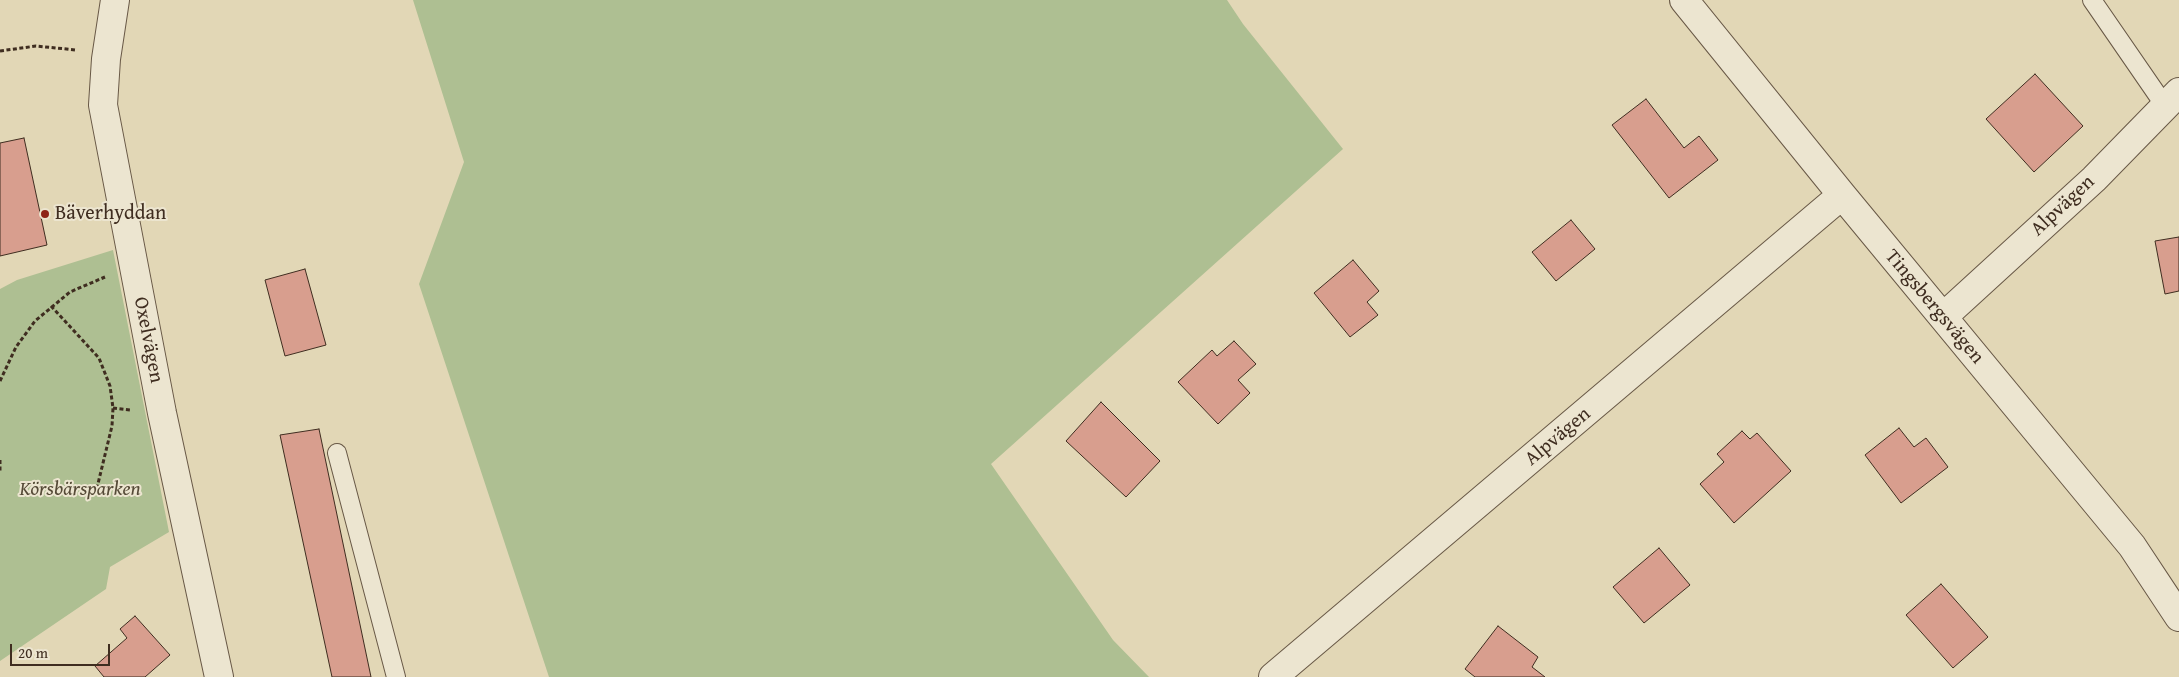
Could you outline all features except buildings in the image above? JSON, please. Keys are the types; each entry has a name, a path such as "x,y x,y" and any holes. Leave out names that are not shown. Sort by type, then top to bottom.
{"street":[{"name":"Oxelvägen","path":"115,0 106,59 103,105 164,423 219,677"},
{"name":"Tingsbergsvägen","path":"1684,0 1842,196 2132,546 2179,617"},
{"name":"Alpvägen","path":"1943,317 2094,179 2172,99"},
{"name":"Alpvägen","path":"1273,677 1842,196"}],"lane":[{"path":"2092,0 2172,99"},
{"path":"336,453 396,677"}],"path":[{"path":"0,51 36,46 53,49 72,49 106,59"},
{"path":"0,381 16,347 25,334 51,306 81,287 134,266"},
{"path":"51,306 99,358 110,386 113,408 112,420 96,496"},
{"path":"0,460 0,472"}],"green space":[{"path":"413,0 1227,0 1243,24 1343,149 991,464 1113,640 1149,677 549,677 419,284 464,162"},
{"name":"Körsbärsparken","path":"113,250 169,532 110,567 106,589 0,661 0,289 17,280"}],"place":[{"name":"Bäverhyddan","path":"45,214"}]}
